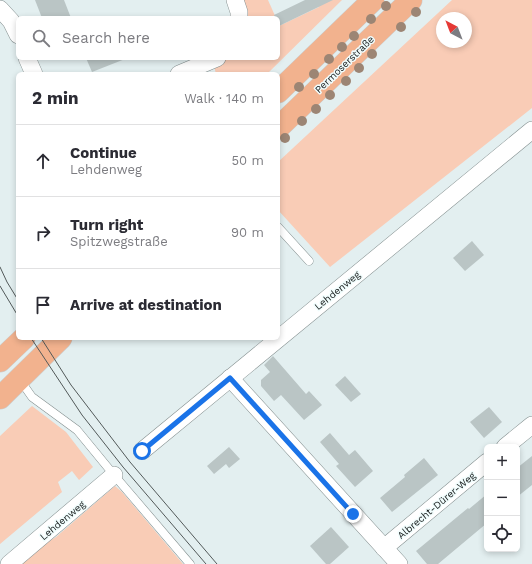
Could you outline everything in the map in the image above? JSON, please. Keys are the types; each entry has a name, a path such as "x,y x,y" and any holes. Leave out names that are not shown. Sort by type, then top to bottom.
{"main road":[{"path":"280,90 372,0"},
{"name":"Permoserstraße","path":"280,126 411,0"},
{"path":"0,360 22,340"},
{"path":"0,398 59,340"}],"street":[{"path":"235,0 239,16"},
{"path":"0,9 11,21 16,31"},
{"path":"28,60 33,72"},
{"path":"184,72 212,60"},
{"name":"Lehdenweg","path":"280,337 532,130"},
{"name":"Lehdenweg","path":"142,451 276,340"},
{"path":"230,378 399,564"},
{"path":"509,444 532,425"},
{"name":"Albrecht-Dürer-Weg","path":"384,548 484,465"},
{"name":"Lehdenweg","path":"10,564 114,475"}],"lane":[{"path":"280,229 309,261"},
{"path":"20,379 32,397 77,430 190,564"}],"shaded area":[{"path":"241,0 268,0 275,16 245,16"},
{"path":"316,0 342,0 269,72 216,72 214,66 224,60 280,60 280,26 319,7"},
{"path":"452,0 532,0 532,108 330,267 280,212 280,160 436,15 436,48 472,48 472,12 439,12"},
{"path":"32,406 66,432 93,467 79,480 72,471 58,482 62,492 0,544 0,436"},
{"path":"115,486 122,492 183,564 18,564 30,553 56,537"}],"building":[{"path":"35,0 64,0 70,16 41,16"},
{"path":"305,0 333,0 280,26 280,16 274,15"},
{"path":"87,60 122,60 92,72"},
{"path":"472,241 484,255 465,271 453,258"},
{"path":"273,356 306,394 309,391 322,405 304,420 281,395 274,401 261,386 261,380 270,372 264,365"},
{"path":"345,376 361,394 351,402 335,385"},
{"path":"489,407 502,422 484,438 470,422"},
{"path":"330,433 349,455 355,450 373,471 355,487 336,466 339,464 320,442"},
{"path":"229,447 240,459 229,468 226,464 214,474 207,466"},
{"path":"532,456 532,485 520,495 520,480 520,466"},
{"path":"424,458 438,475 392,512 380,498 405,477 404,475"},
{"path":"484,496 484,526 438,564 427,564 416,551 468,508 469,509"},
{"path":"331,527 349,547 330,564 326,564 310,546"}],"tram line":[{"path":"0,267 16,297"},
{"path":"0,286 16,313"},
{"path":"32,340 82,415 123,467 206,564"},
{"path":"42,340 71,385 130,462 217,564"}],"route":[{"path":"142,451 230,378 353,514"}]}
